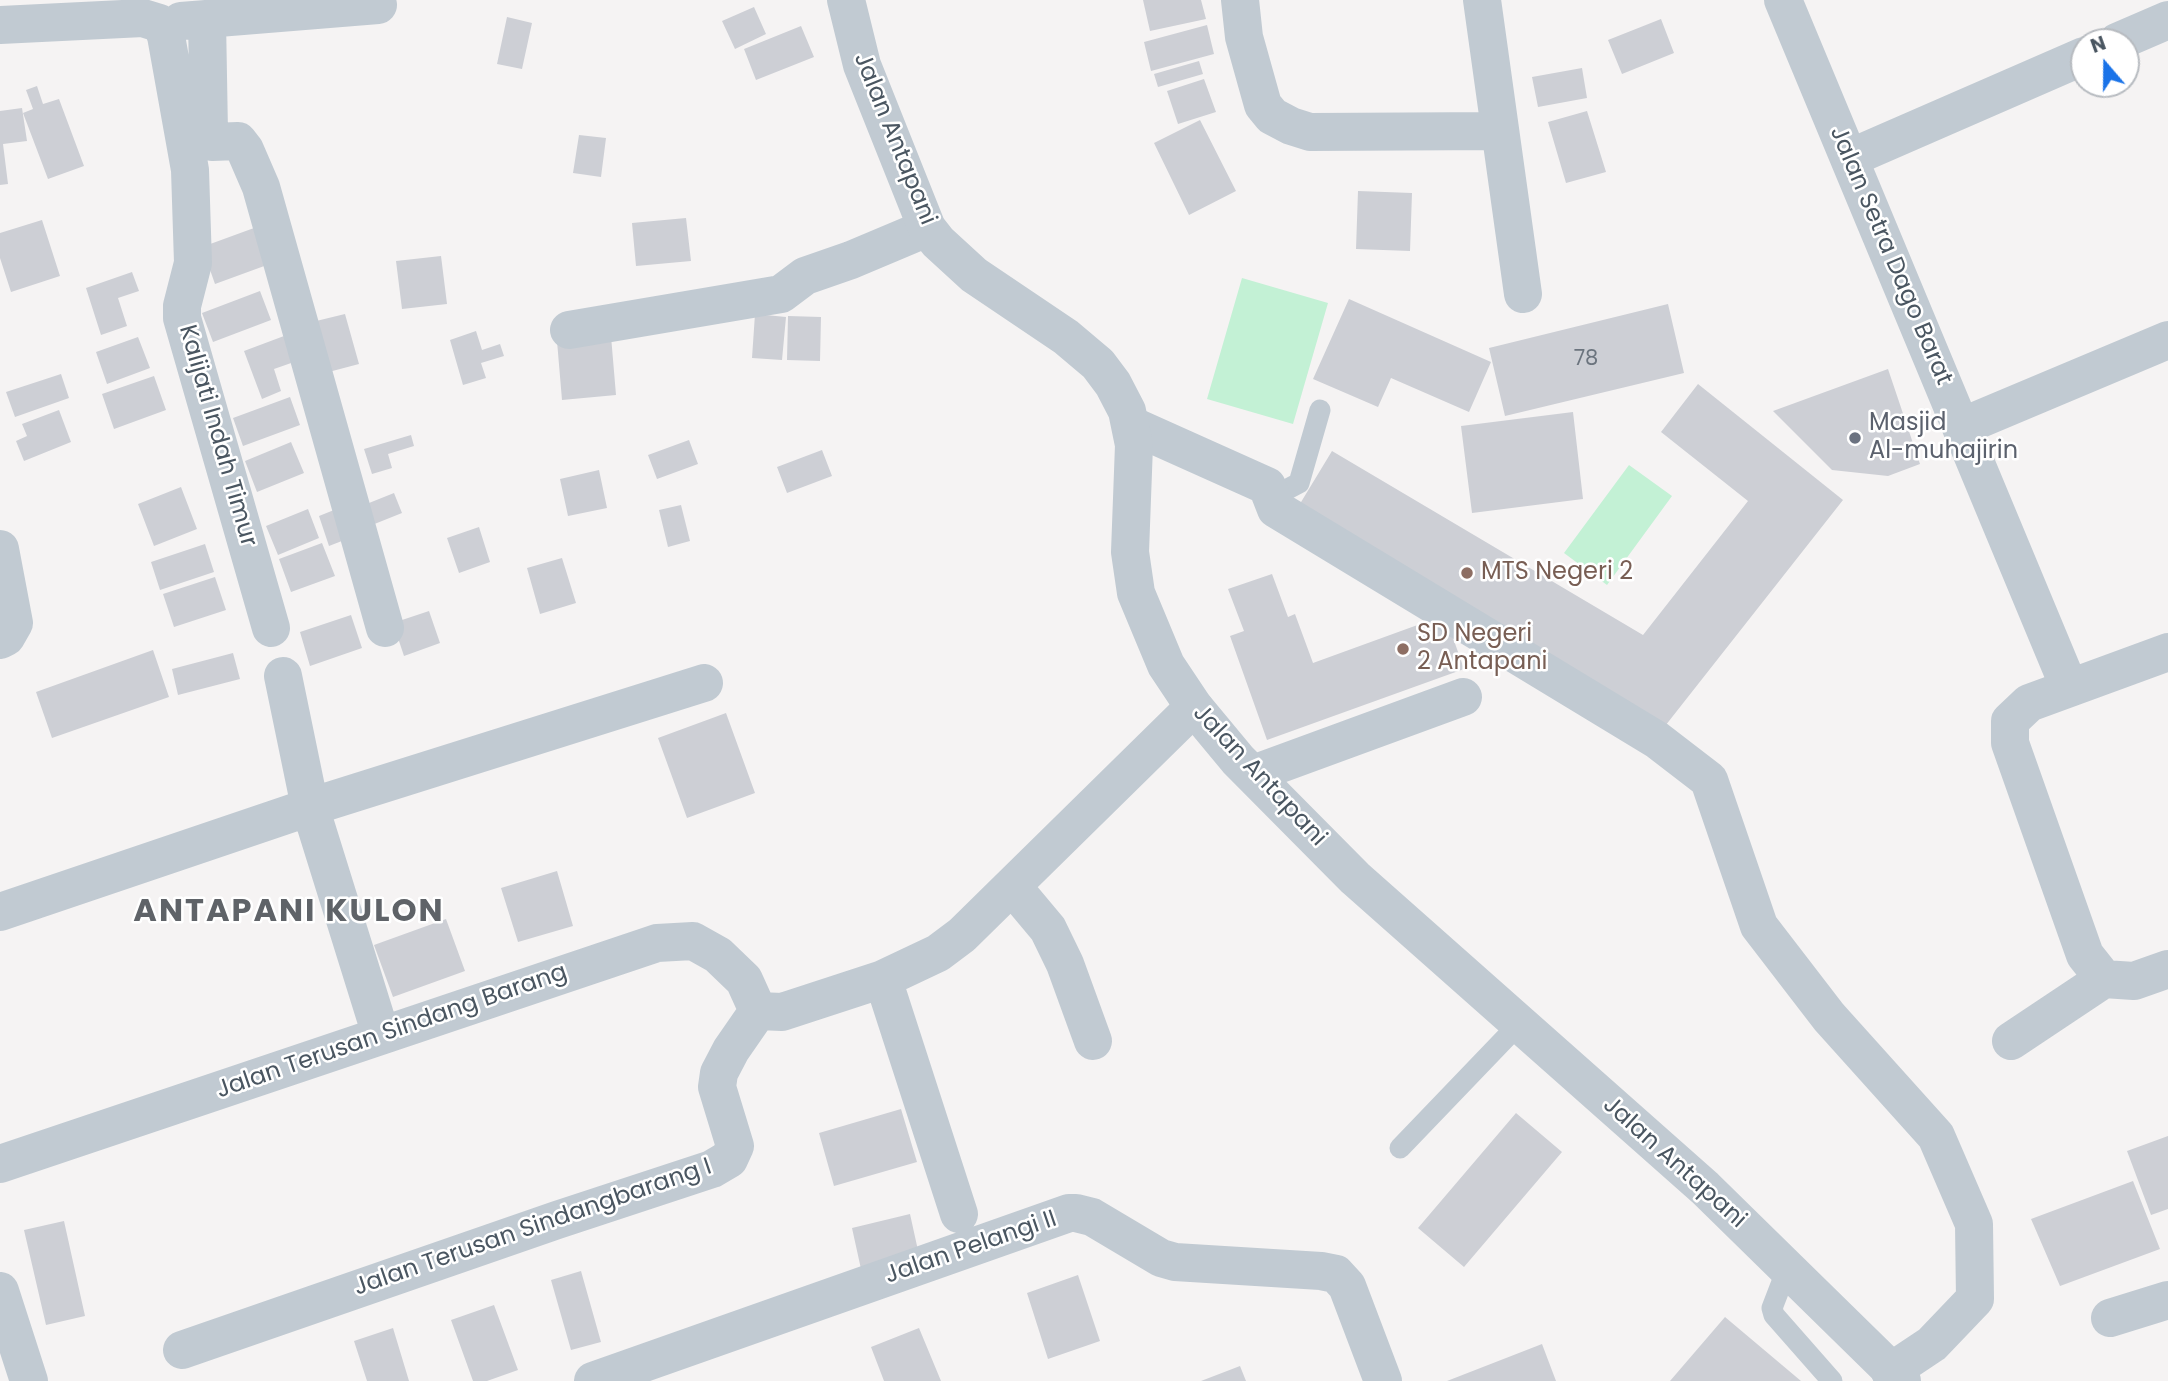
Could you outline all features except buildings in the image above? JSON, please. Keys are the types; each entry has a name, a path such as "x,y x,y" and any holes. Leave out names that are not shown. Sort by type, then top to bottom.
{"street":[{"name":"Jalan Antapani","path":"846,0 862,65 927,228 938,242 974,275 1066,337 1098,364 1127,411 1133,445 1131,573 1140,604 1166,665 1194,707 1253,774 1354,878 1705,1188 1896,1376"},
{"path":"1240,0 1244,37 1263,104 1272,117 1310,132 1500,131"},
{"path":"1482,0 1523,294"},
{"name":"Jalan Setra Dago Barat","path":"1783,0 2069,687"},
{"path":"0,25 143,18 162,30 243,8 378,5"},
{"path":"207,19 209,133 212,142 238,141 245,150 261,187 385,628"},
{"path":"2140,32 2168,20"},
{"name":"Kalijati Indah Timur","path":"162,30 190,170 193,263 182,306 182,318 271,628"},
{"path":"1850,158 2070,63"},
{"path":"569,330 781,294 805,276 927,228"},
{"path":"1961,427 2168,340"},
{"path":"1131,425 1267,486 1276,509 1657,740 1709,780 1759,926 1829,1017 1936,1136 1974,1224 1975,1298 1933,1344 1896,1376"},
{"path":"0,549 14,623 5,635"},
{"path":"2168,652 2029,703 2010,721 2010,743 2095,967 2134,981 2168,969"},
{"path":"283,676 310,807 381,1035"},
{"path":"0,912 310,807 704,683"},
{"path":"1253,774 1463,697"},
{"path":"758,1011 782,1012 883,979 938,953 962,935 1194,707"},
{"path":"1012,886 1048,929 1065,964 1093,1041"},
{"name":"Jalan Terusan Sindang Barang","path":"0,1164 656,943 693,941 718,955 744,980 758,1011"},
{"path":"2011,1041 2095,967"},
{"path":"883,979 960,1214"},
{"name":"Jalan Terusan Sindangbarang I","path":"182,1350 556,1220 712,1169 729,1159 735,1146 718,1087 719,1073 758,1011"},
{"name":"Jalan Pelangi II","path":"593,1381 1069,1213 1092,1217 1161,1258 1175,1262 1336,1274 1347,1286 1383,1381"},
{"path":"0,1291 29,1381"},
{"path":"2110,1318 2168,1300"}],"lane":[{"path":"1267,486 1282,492 1298,483 1320,410"},
{"path":"1400,1148 1519,1024"},
{"path":"1787,1269 1772,1308 1774,1315 1832,1381"}],"green space":[{"path":"1242,278 1328,303 1293,424 1207,399"},
{"path":"1629,465 1672,496 1607,585 1564,553"}],"place":[{"name":"Masjid Al-muhajirin","path":"1855,438"},
{"name":"MTS Negeri 2","path":"1467,573"},
{"name":"SD Negeri 2 Antapani","path":"1403,649"}],"district":[{"name":"ANTAPANI KULON","path":"289,913"}]}
